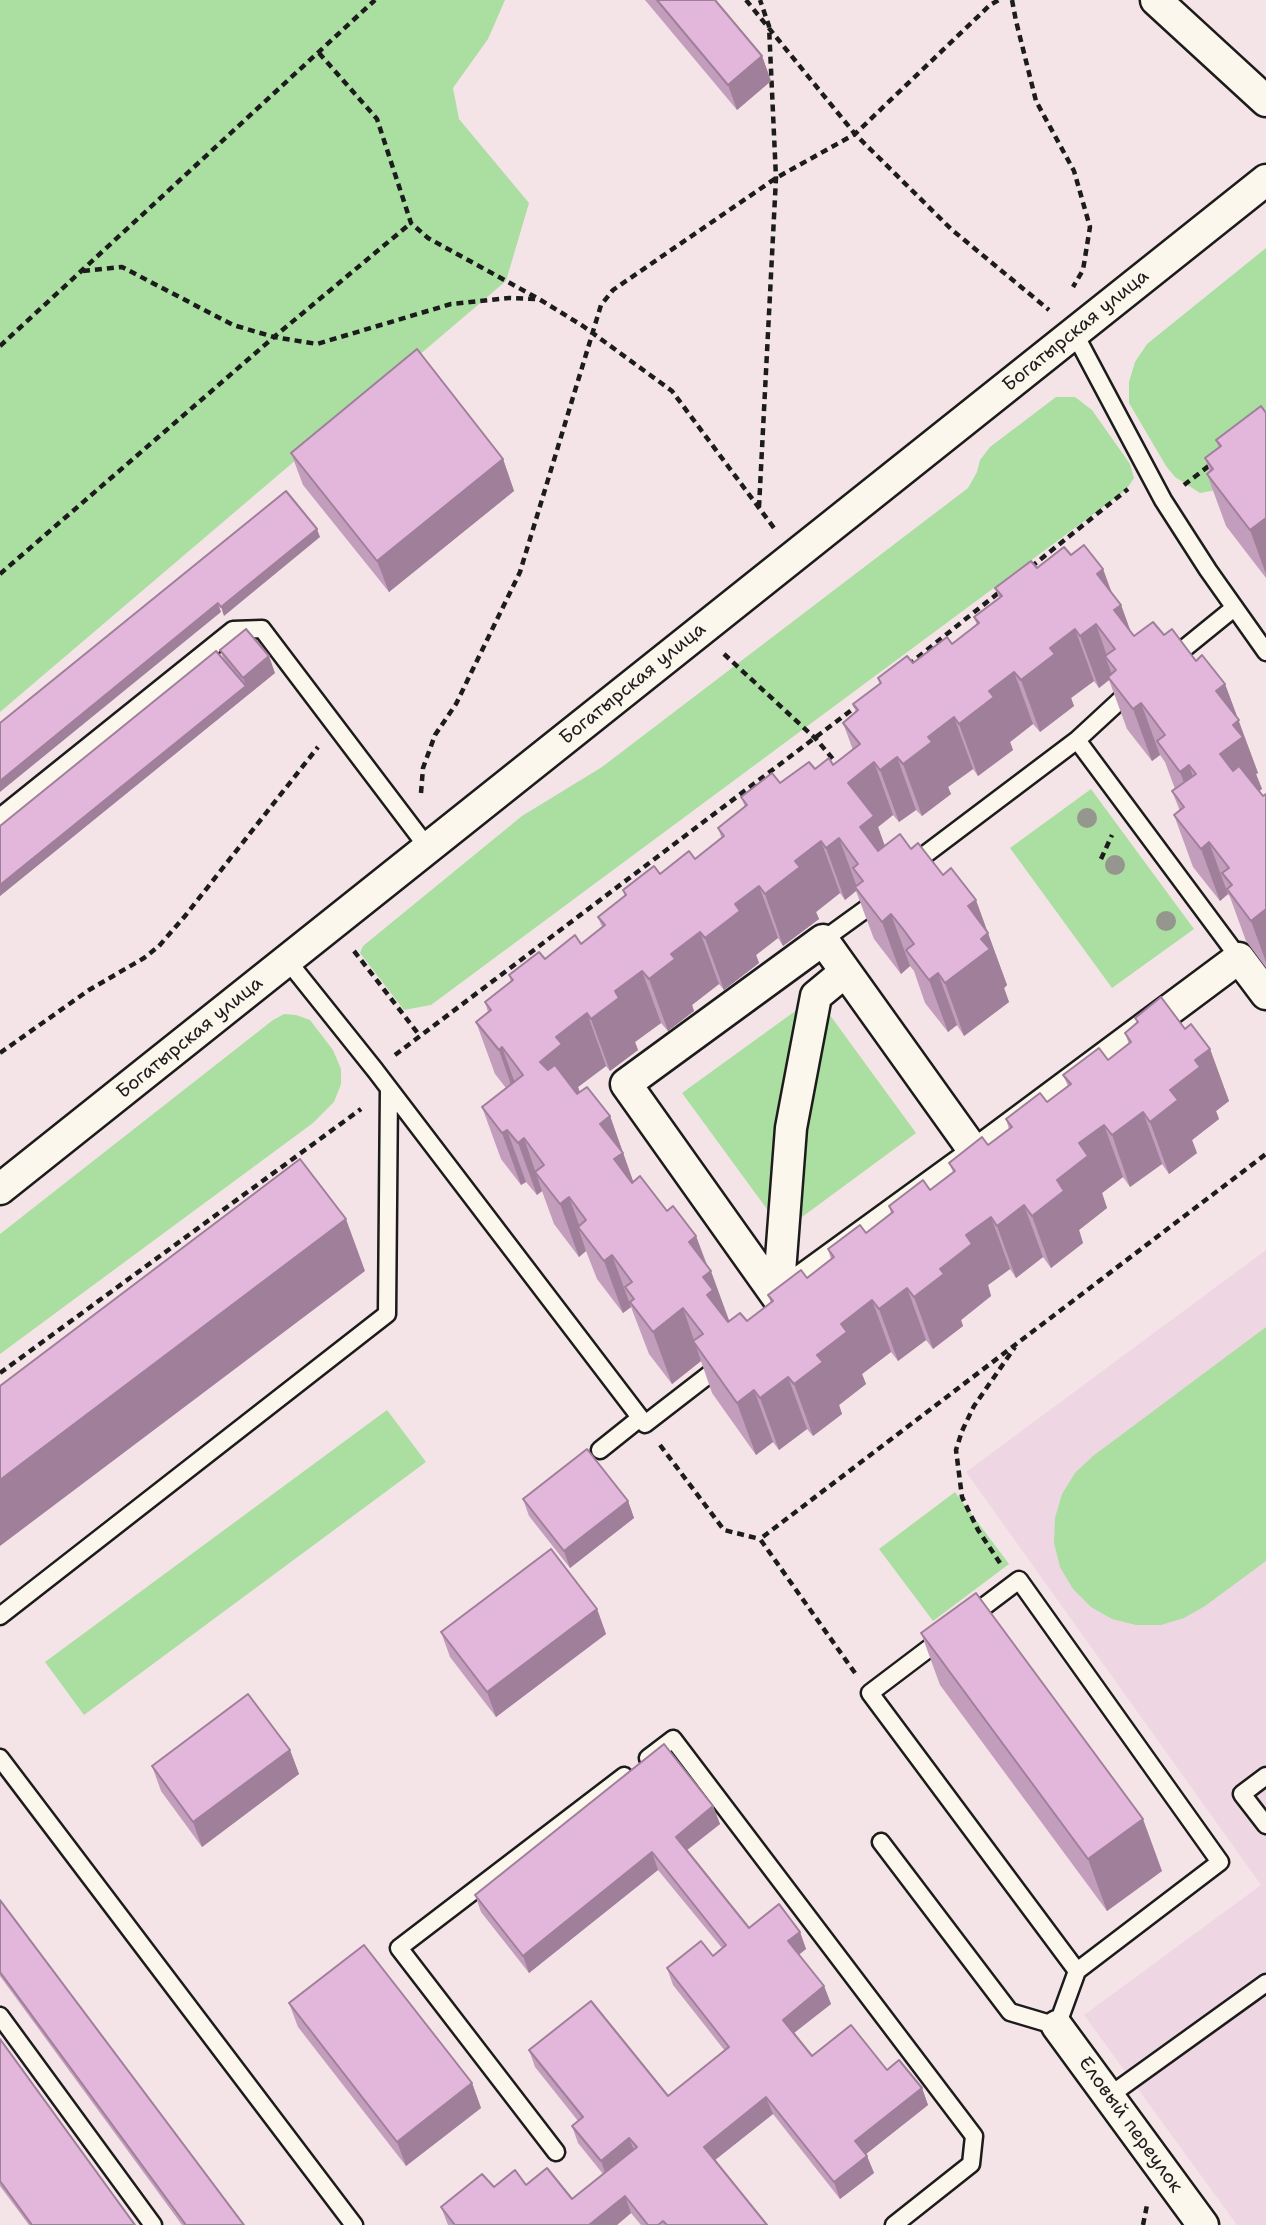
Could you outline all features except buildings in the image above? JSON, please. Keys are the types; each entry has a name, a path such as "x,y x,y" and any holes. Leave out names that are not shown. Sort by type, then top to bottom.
{"street":[{"path":"1156,0 1266,101"},
{"name":"Богатырская улица","path":"0,1189 1266,180"},
{"path":"776,1307 626,1084 823,940 976,1154"},
{"path":"776,1307 1239,958 1266,995"},
{"path":"776,1307 791,1128 816,996 845,972"},
{"name":"Еловый переулок","path":"1057,2026 1203,2225"}],"lane":[{"path":"1078,340 1147,473 1234,608 1264,647"},
{"path":"1156,671 1234,608"},
{"path":"0,817 233,630 262,629 428,848"},
{"path":"897,881 915,860 1077,740 1129,692"},
{"path":"1077,740 1239,958"},
{"path":"823,940 870,906"},
{"path":"287,960 375,1070 642,1421"},
{"path":"0,1616 387,1314 389,1089"},
{"path":"600,1450 711,1373"},
{"path":"881,1842 1010,2012 1057,2026 1076,1971 1220,1862 1019,1580 870,1693 1076,1971"},
{"path":"556,2152 400,1948 673,1739 974,2136 971,2164 894,2225"},
{"path":"0,1758 354,2225"},
{"path":"1266,1776 1242,1794 1266,1825"},
{"path":"1109,2096 1266,1983"},
{"path":"0,2016 153,2225"}],"path":[{"path":"0,346 375,0"},
{"path":"746,0 855,134 951,229 1052,313"},
{"path":"758,508 776,178 769,26 760,0"},
{"path":"421,795 423,768 435,735 456,704 520,572 601,305 613,290 776,178 855,134 990,5 999,0"},
{"path":"1013,0 1036,101 1074,171 1090,227 1083,270 1069,294"},
{"path":"319,53 377,119 411,223 428,238 539,299 591,332 672,391 775,529"},
{"path":"0,574 274,337 411,223"},
{"path":"82,271 122,267 233,325 274,337 317,344 451,304 509,298 539,299"},
{"path":"1164,500 1210,465"},
{"path":"1030,567 1147,473"},
{"path":"902,670 1008,584"},
{"path":"699,632 816,739 843,771"},
{"path":"375,1070 859,705"},
{"path":"0,1054 89,990 144,958 159,946 335,725"},
{"path":"351,947 420,1036"},
{"path":"0,1373 389,1089"},
{"path":"760,1539 1266,1154"},
{"path":"1014,1584 978,1530 962,1497 956,1450 961,1431 974,1406 1017,1343"},
{"path":"642,1421 724,1530 760,1539 870,1693"}],"shaded area":[{"path":"1266,1250 1266,2225 1237,2225 1084,2015 1261,1885 966,1472"}],"green space":[{"path":"0,0 505,0 488,39 453,88 459,119 529,203 506,281 0,712"},
{"path":"1266,248 1266,455 1216,490 1200,493 1175,477 1166,466 1129,403 1129,382 1135,362 1147,344"},
{"path":"1056,397 1075,397 1092,410 1130,464 1134,478 1126,490 431,1005 404,1010 360,953 363,946 522,816 602,767 968,488 980,460 990,447"},
{"path":"1091,789 1194,929 1112,988 1010,848"},
{"path":"816,996 916,1133 783,1231 682,1093"},
{"path":"284,1014 310,1020 333,1050 341,1069 341,1084 334,1102 313,1123 0,1354 0,1234"},
{"path":"1266,1327 1266,1561 1205,1606 1184,1618 1161,1625 1136,1625 1112,1619 1091,1607 1073,1589 1060,1567 1054,1543 1055,1518 1062,1494 1075,1473 1093,1456"},
{"path":"387,1410 426,1462 84,1715 45,1662"},
{"path":"955,1492 1009,1564 933,1621 879,1549"}]}
